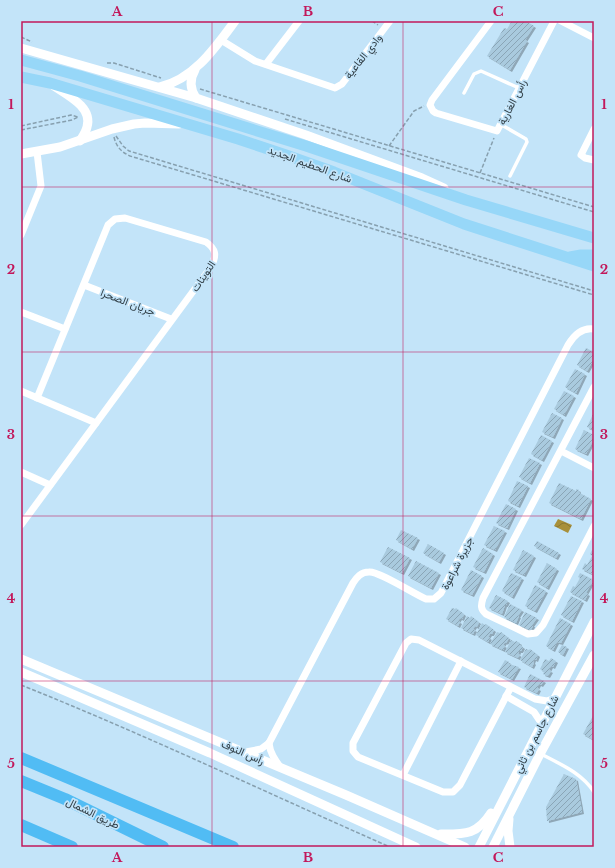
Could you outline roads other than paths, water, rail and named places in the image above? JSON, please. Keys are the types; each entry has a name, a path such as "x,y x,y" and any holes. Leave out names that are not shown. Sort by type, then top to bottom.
{"highway":[{"path":"21,758 233,847"},
{"name":"طريق الشمال","path":"21,781 64,799 163,847"},
{"path":"21,825 72,847"}],"main road":[{"name":"شارع الحطيم الجديد","path":"21,60 80,76 306,146 466,200 594,238"},
{"name":"شارع الحطيم الجديد","path":"21,77 50,83 262,147 316,165 464,224 594,266"},
{"path":"568,257 594,255"}],"street":[{"path":"162,84 180,80 195,69 221,40 235,21"},
{"path":"266,64 299,21"},
{"name":"وادي القاعية","path":"221,40 247,57 336,88 339,87 390,21"},
{"name":"رأس الغارية","path":"491,21 432,100 430,105 436,113 499,127 554,21"},
{"path":"561,21 594,38"},
{"path":"21,47 198,93 417,176 466,200"},
{"path":"195,69 190,83 192,89 198,93"},
{"path":"50,83 70,97 85,111 88,121 87,127 80,141"},
{"path":"21,154 60,147 80,141 112,128 144,123 189,125"},
{"path":"594,129 581,154 585,158 594,160"},
{"path":"21,235 41,186 37,152"},
{"name":"التوينات","path":"21,525 211,267 215,259 215,252 212,246 206,242 125,218 115,219 108,224 36,398"},
{"name":"جريان الصحرا","path":"84,285 172,319"},
{"path":"21,312 65,329"},
{"name":"جزيرة شراعوة","path":"269,743 353,583 358,577 363,573 375,573 426,599 434,599 441,593 568,345 575,335 584,329 594,329"},
{"path":"594,387 483,598 481,604 483,611 486,614 528,634 536,633 543,625 594,526"},
{"path":"21,391 96,423"},
{"path":"561,451 594,468"},
{"path":"21,472 50,485"},
{"name":"شارع جاسم بن ثاني","path":"480,847 594,622"},
{"path":"511,687 460,785 456,790 450,793 443,792 356,755 352,748 353,743 408,640 417,639 539,700 547,701 555,698"},
{"name":"شارع جاسم بن ثاني","path":"493,847 512,807 594,655"},
{"name":"رأس النوف","path":"21,659 245,752 465,847"},
{"path":"403,775 461,661"},
{"name":"رأس النوف","path":"21,672 210,753 416,847"},
{"path":"506,696 534,712 542,724"},
{"path":"245,752 254,751 269,743 269,749 272,756 282,768"},
{"path":"437,834 468,833 478,828 504,800"},
{"path":"510,847 508,831 512,807"}],"lane":[{"path":"464,93 474,74 481,71 519,88"},
{"path":"499,127 526,139 510,176"},
{"path":"540,754 576,773 587,781 594,792"}],"water":[{"path":"558,519 572,525 568,533 554,526"}]}
